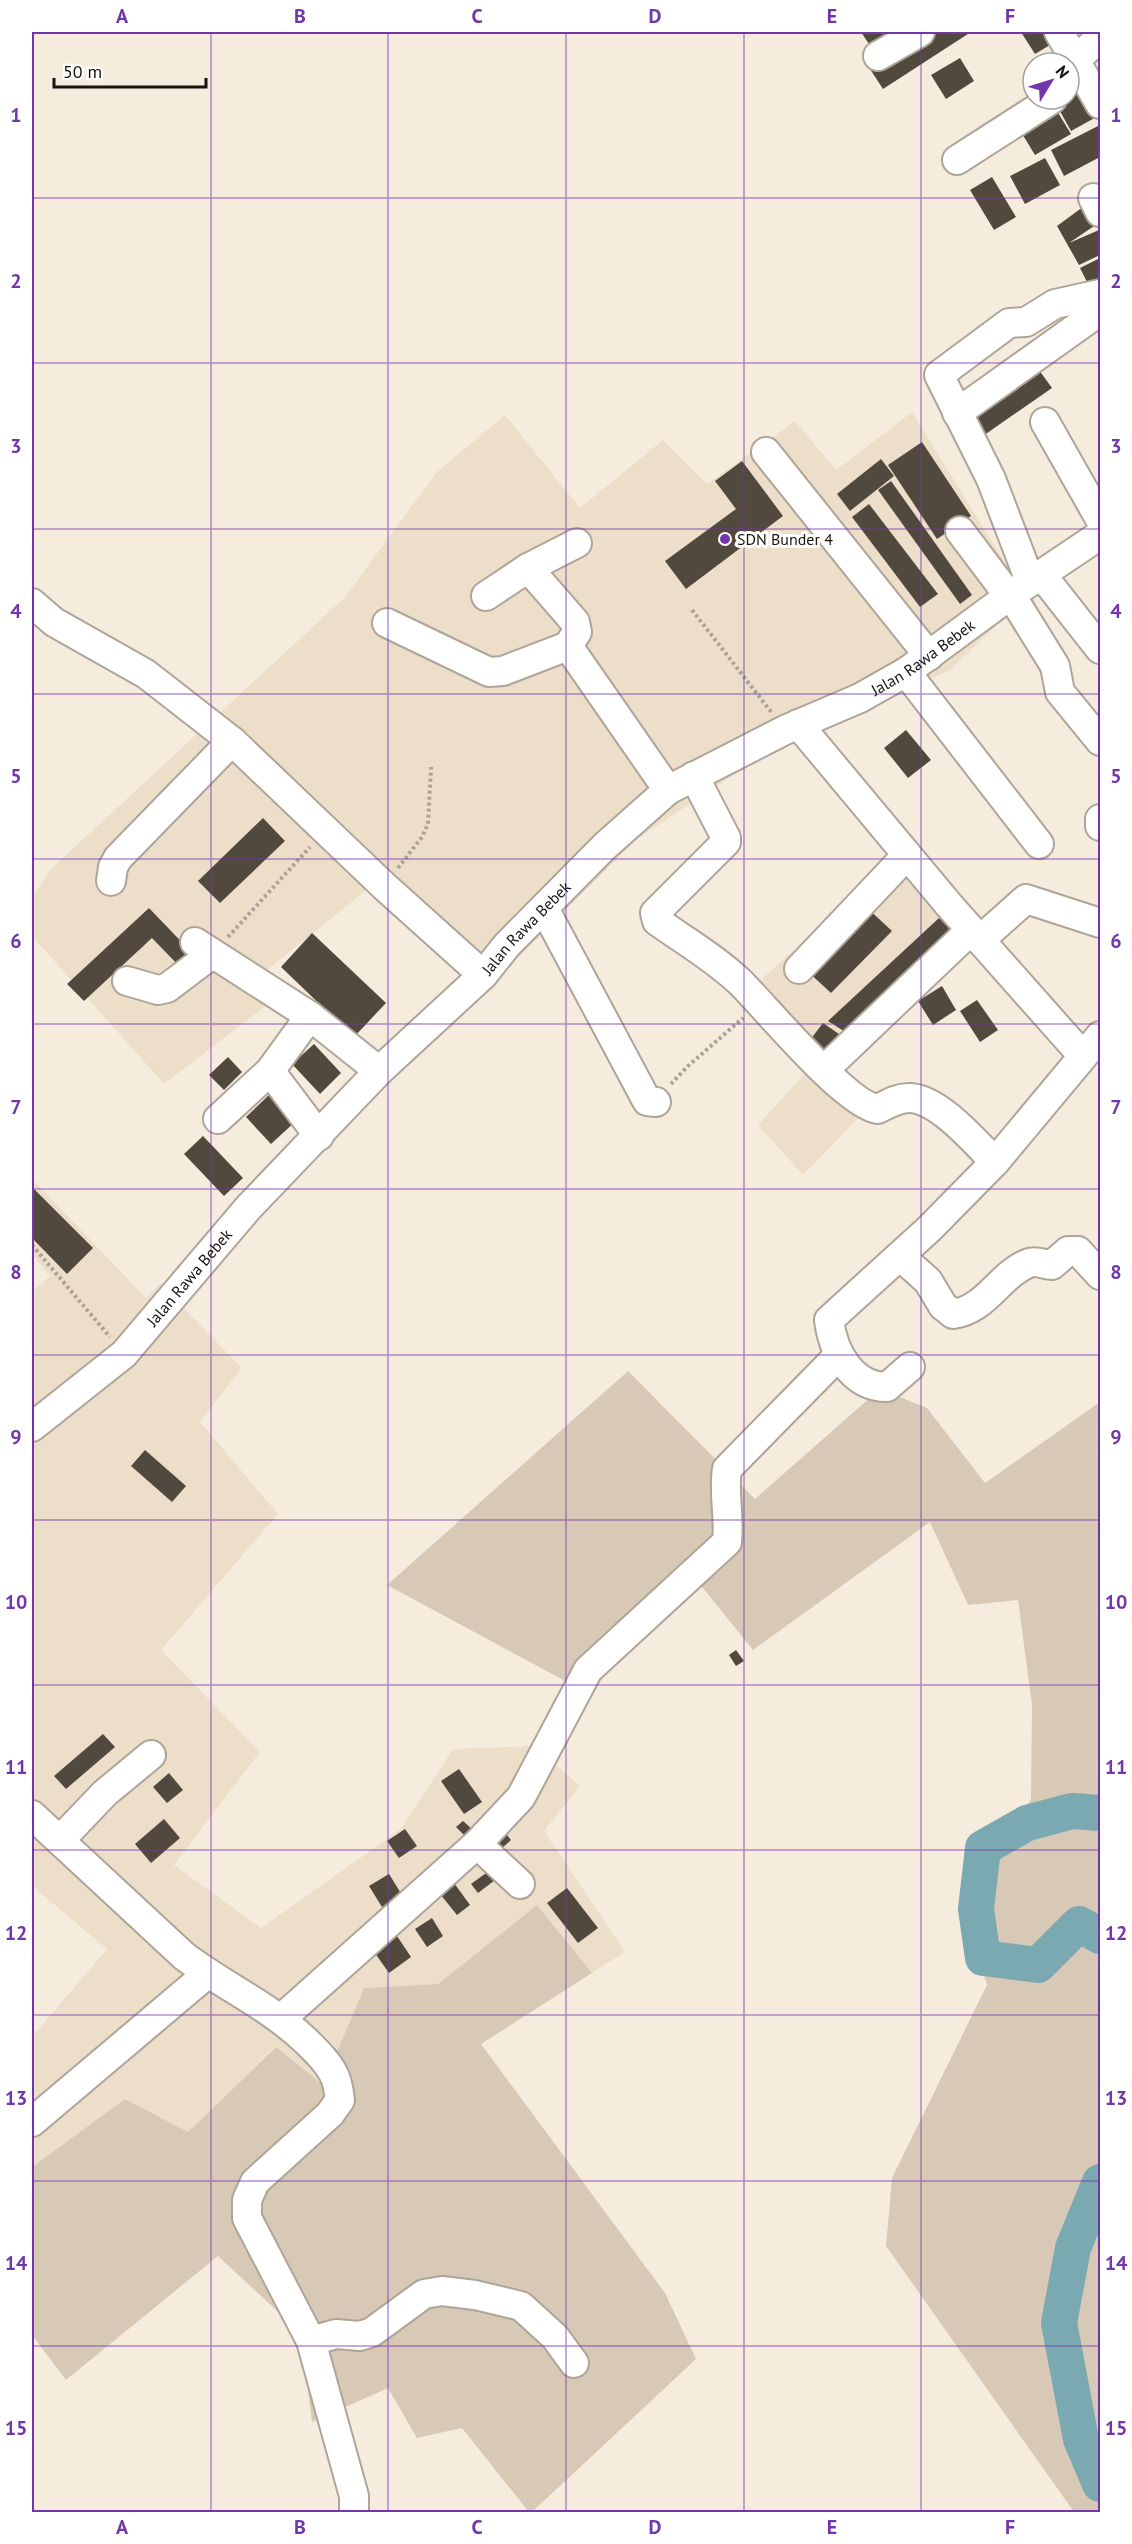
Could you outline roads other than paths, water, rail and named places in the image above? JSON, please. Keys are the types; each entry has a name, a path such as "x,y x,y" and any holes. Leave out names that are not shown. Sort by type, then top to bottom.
{"street":[{"path":"878,56 920,32"},
{"path":"1059,32 1067,51"},
{"path":"1081,69 1101,37"},
{"path":"1081,80 1101,104"},
{"path":"957,160 1033,111"},
{"path":"1101,294 1066,300 1045,309 1026,322 1005,325 941,373 939,377 991,479 1023,587 1055,666 1060,692 1101,741"},
{"path":"957,412 1101,311"},
{"path":"1045,422 1100,533"},
{"path":"766,452 929,656"},
{"path":"960,531 1023,587 1101,649"},
{"name":"Jalan Rawa Bebek","path":"32,1427 124,1354 248,1208 379,1071 483,975 507,945 545,910 606,846 668,790 792,727 860,698 906,672 1100,533"},
{"path":"486,596 528,568 578,543"},
{"path":"387,623 489,672 503,671 568,646 577,632 575,622 528,568"},
{"path":"32,603 54,622 146,674 232,741 327,829 384,886 483,975"},
{"path":"568,646 668,790"},
{"path":"906,672 1039,844"},
{"path":"792,727 975,935 1095,1045 995,1162 900,1256 830,1318 839,1355 859,1380 875,1386 887,1387 910,1367"},
{"path":"111,881 113,867 118,858 232,741"},
{"path":"694,776 726,842 655,917 724,968 824,1070 872,1109 878,1109 899,1099 912,1098 929,1105 951,1118 995,1162"},
{"path":"1101,819 1101,826"},
{"path":"800,969 907,855"},
{"path":"824,1070 975,935 1026,899 1101,923"},
{"path":"545,910 620,1055 647,1101 656,1102"},
{"path":"128,981 158,990 167,988 204,948 310,1016 379,1071"},
{"path":"218,1119 270,1071 310,1016"},
{"path":"270,1071 319,1136"},
{"path":"900,1256 928,1281 943,1306 953,1314 988,1297 1028,1263 1053,1265 1072,1250 1083,1254 1101,1275"},
{"path":"282,2018 477,1844 521,1797 588,1670 727,1542 729,1529 725,1483 728,1469 839,1355"},
{"path":"60,1839 105,1793 151,1755"},
{"path":"32,1815 184,1956 207,1974 246,1994 282,2018 323,2057 336,2078 340,2100 330,2114 255,2182 248,2200 247,2218 310,2341 354,2496 354,2512"},
{"path":"477,1844 520,1884"},
{"path":"32,2122 207,1974"},
{"path":"310,2341 336,2334 360,2336 372,2332 424,2294 442,2291 474,2295 521,2306 555,2337 574,2362"}],"waterway":[{"path":"1100,1813 1072,1811 1027,1823 983,1848 976,1909 983,1958 1038,1965 1079,1924 1100,1936"},
{"path":"1100,2182 1073,2248 1059,2323 1081,2439 1100,2484"}],"place":[{"name":"SDN Bunder 4","path":"725,539"}]}
